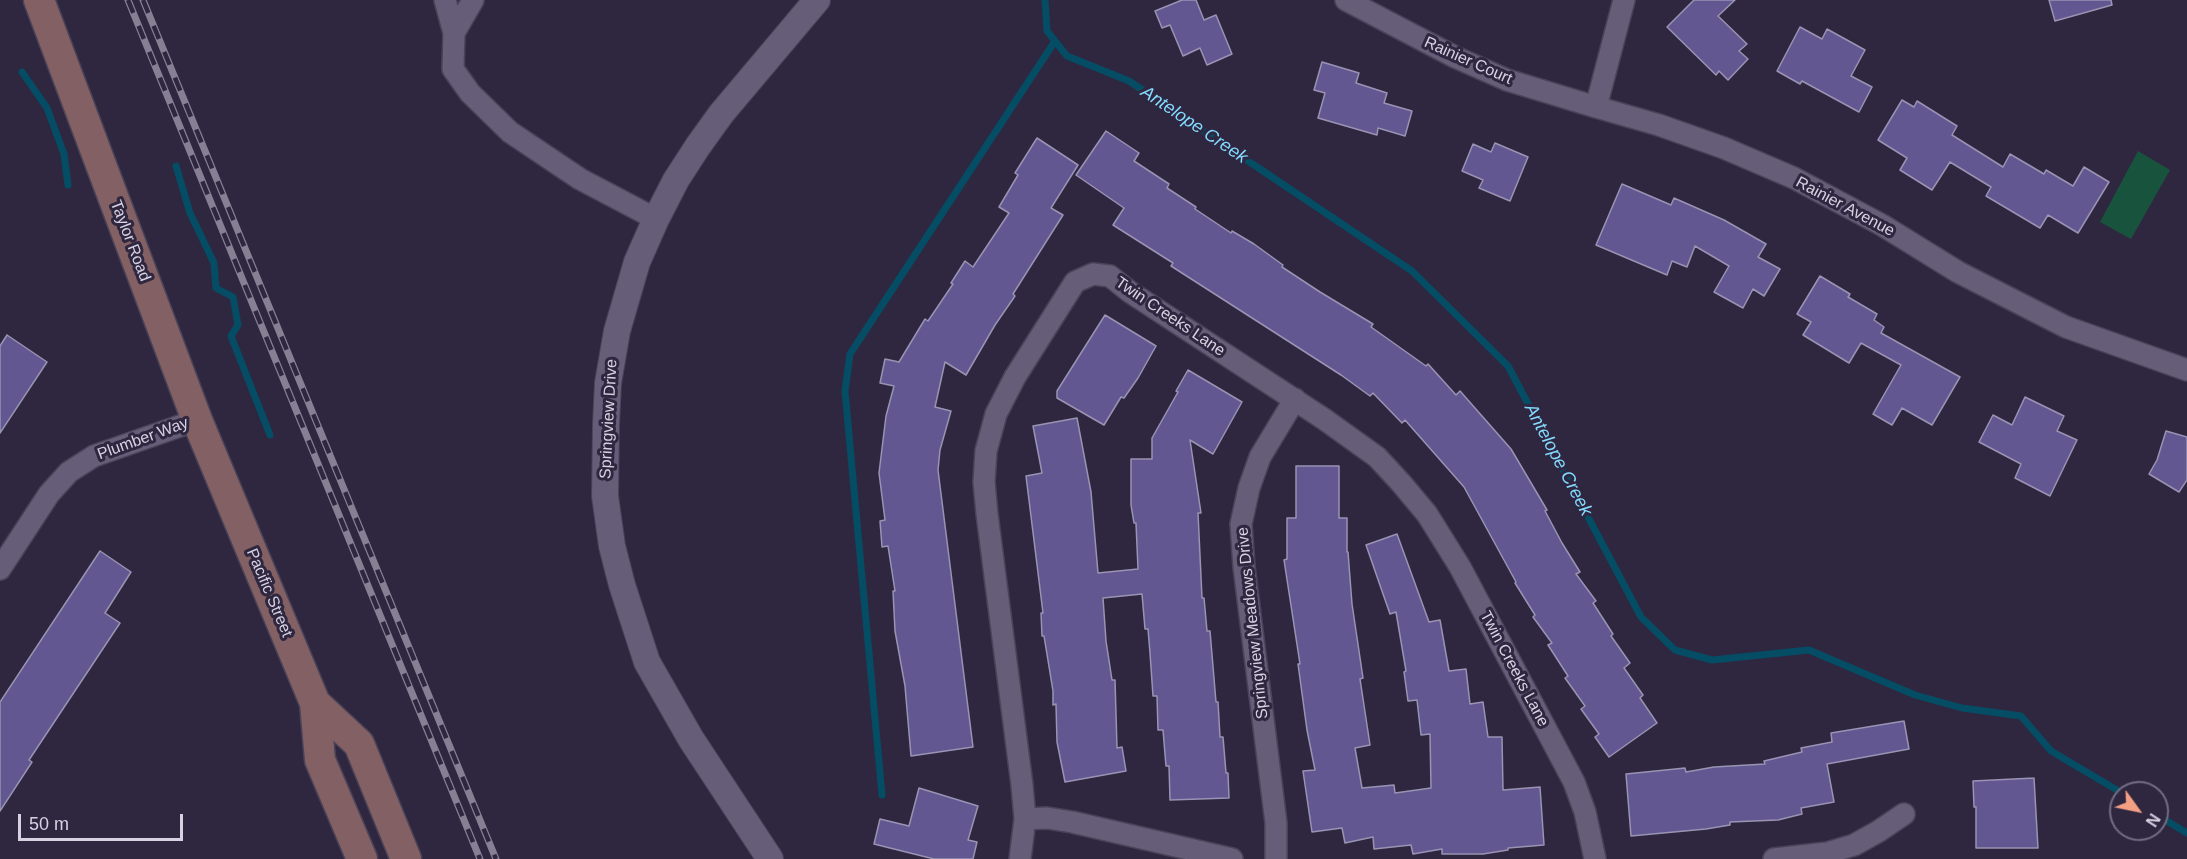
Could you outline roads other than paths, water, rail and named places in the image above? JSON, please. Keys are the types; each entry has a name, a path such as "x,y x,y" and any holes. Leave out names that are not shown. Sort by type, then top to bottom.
{"main road":[{"name":"Taylor Road","path":"39,0 197,420 223,482"},
{"name":"Pacific Street","path":"223,482 315,703 320,760 362,859"},
{"name":"Pacific Street","path":"315,703 359,744 406,859"}],"street":[{"path":"446,0 454,33 453,69 470,93 510,132 580,179 656,219"},
{"path":"454,33 473,0"},
{"name":"Springview Drive","path":"770,859 691,739 647,662 612,546 605,496 608,383 614,341 637,262 676,180 721,114 817,0"},
{"name":"Rainier Court","path":"1346,0 1455,57 1507,80 1596,106"},
{"path":"1596,106 1624,0"},
{"name":"Rainier Avenue","path":"1596,106 1724,148 1794,178 1882,225 1958,272 2067,327 2111,345 2187,370"},
{"name":"Twin Creeks Lane","path":"1020,859 1025,819 987,514 984,482 986,451 996,414 1015,377 1076,282 1092,274 1110,276 1130,292 1348,435 1377,457 1428,514 1445,540 1574,782 1586,812 1595,859"},
{"name":"Springview Meadows Drive","path":"1276,859 1276,823 1244,567 1241,524 1249,488 1260,457 1295,399"},
{"name":"Plumber Way","path":"0,569 49,494 69,472 94,456 197,420"},
{"path":"1774,859 1827,853 1854,844 1880,831 1904,814"},
{"path":"1025,819 1047,818 1072,822 1232,859"}],"waterway":[{"name":"Antelope Creek","path":"1045,0 1047,31 1067,56 1129,81 1412,271 1508,366 1641,617 1675,650 1712,660 1809,650 1915,695 1962,708 2021,716 2051,751 2109,785"},
{"path":"882,795 845,391 850,354 1055,41"},
{"path":"22,72 47,108 64,154 68,185"},
{"path":"176,166 190,213 214,263 216,288 233,297 238,325 231,336 270,435"},
{"name":"Antelope Creek","path":"2169,822 2187,833"}],"railway":[{"path":"128,0 480,859"},
{"path":"143,0 496,859"}]}
